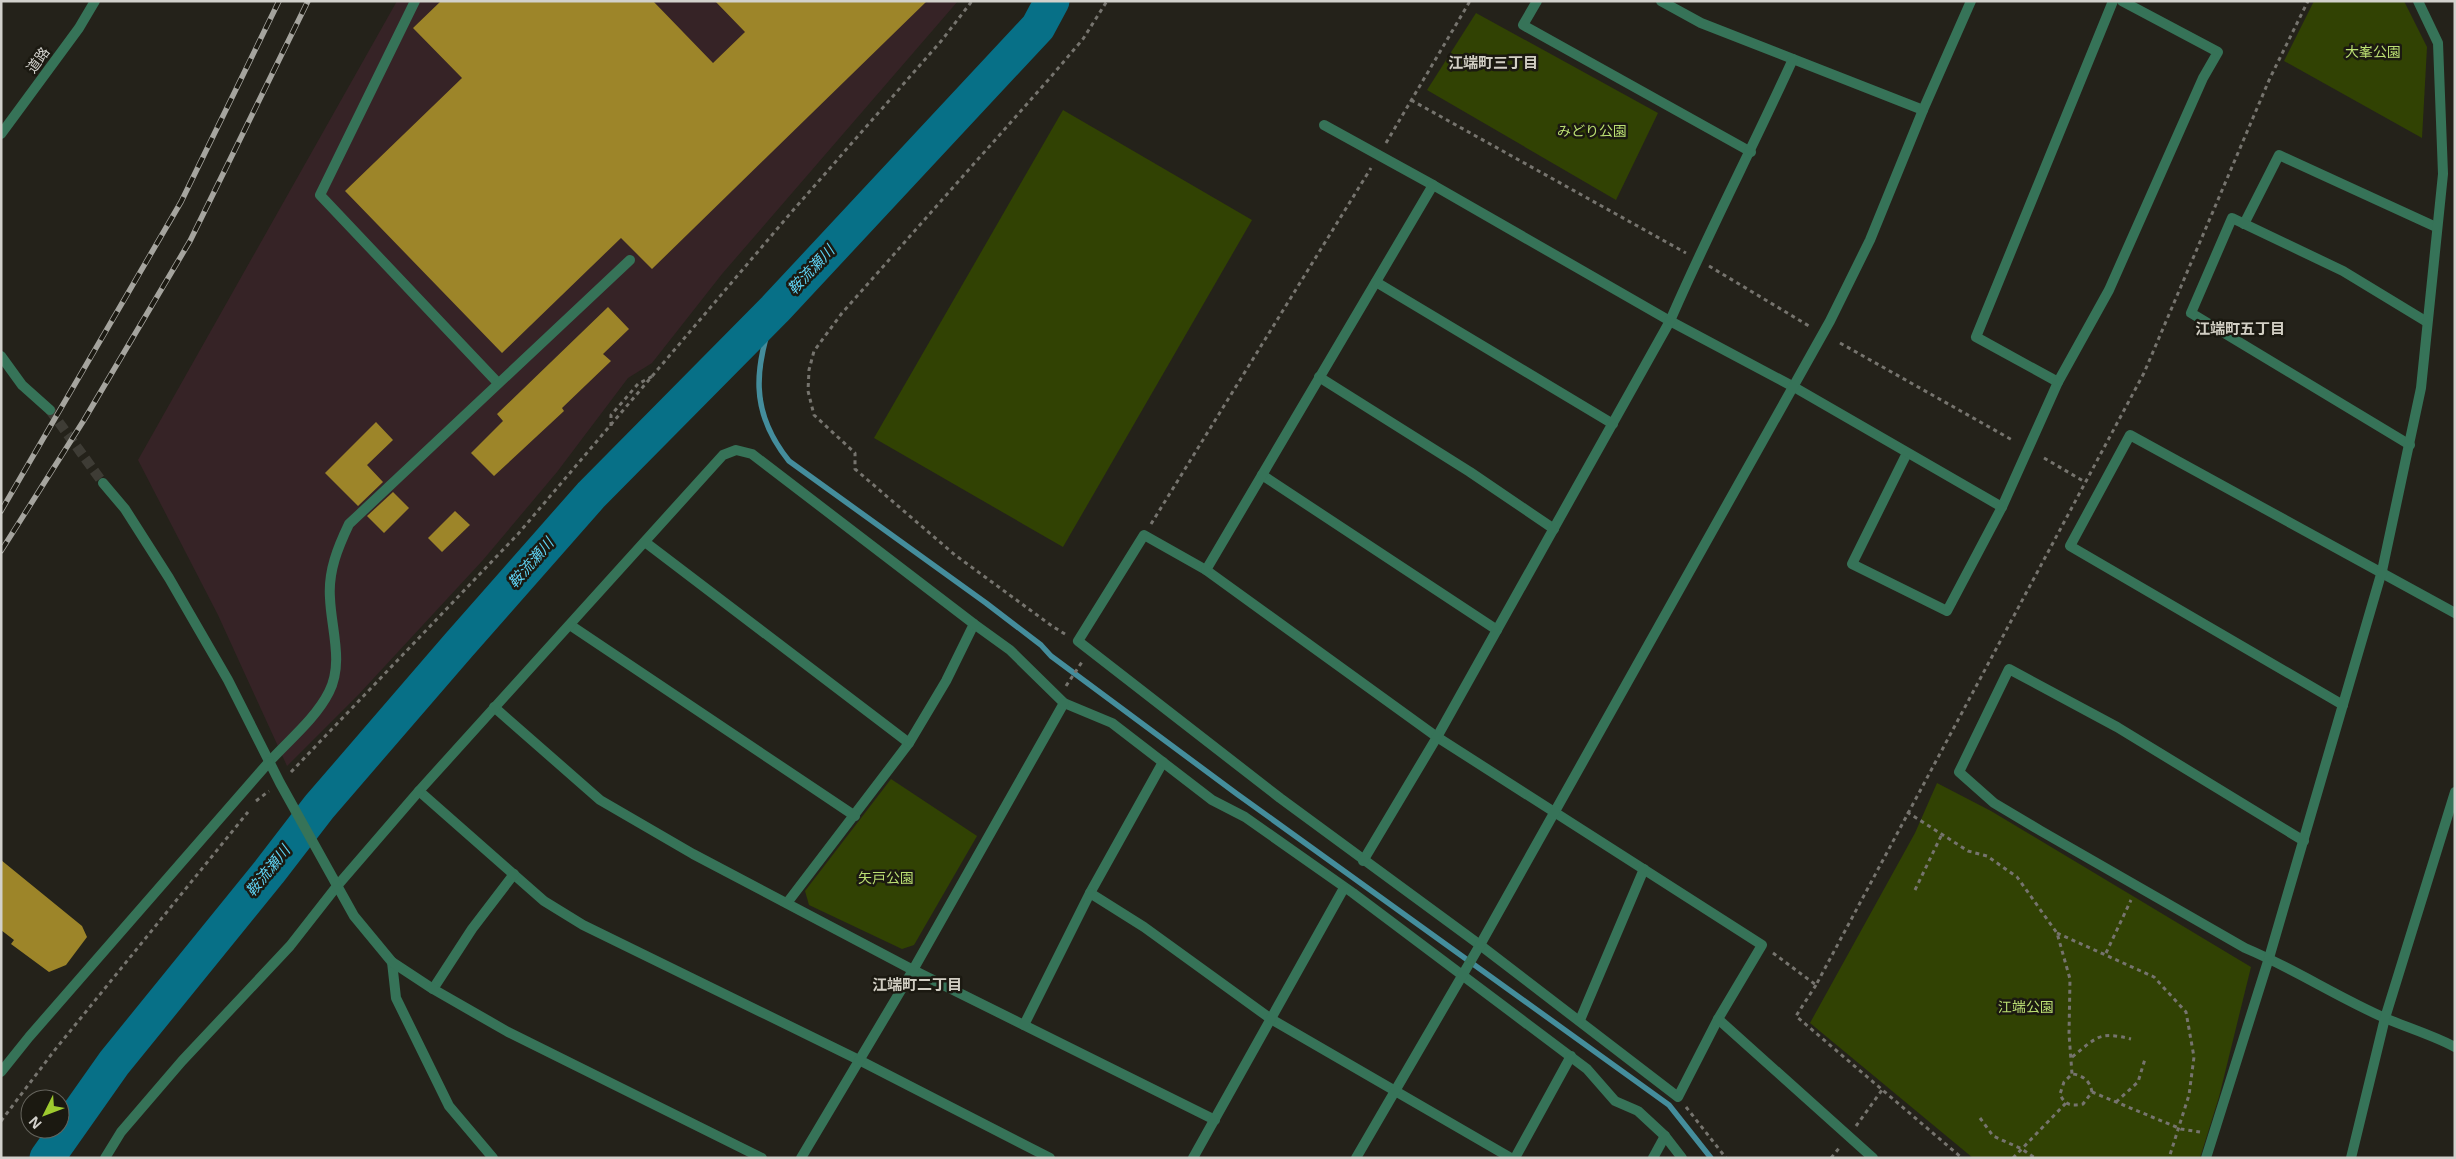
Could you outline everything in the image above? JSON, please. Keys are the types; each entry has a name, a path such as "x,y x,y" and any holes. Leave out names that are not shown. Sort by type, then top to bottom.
{"street":[{"name":"道路","path":"1,134 79,28 95,1"},
{"path":"415,1 320,195 498,383"},
{"path":"1537,1 1523,26 1751,152"},
{"path":"1661,1 1701,23 1924,110"},
{"path":"1356,1158 1463,974 1794,388 1870,240 1971,1"},
{"path":"2058,382 1976,337 2113,1"},
{"path":"1907,453 1852,564 1947,611 2002,507 2058,382 2109,290 2203,78 2218,52 2122,1"},
{"path":"2206,1158 2269,958 2382,571 2421,388 2436,227 2443,174 2438,43 2418,1"},
{"path":"1363,861 1437,737 1670,321 1697,259 1751,152 1793,59"},
{"path":"1324,126 1433,185 1670,321 1794,388 2002,507"},
{"path":"2244,224 2279,154 2436,227"},
{"path":"2443,174 2455,175"},
{"path":"1206,570 1433,185"},
{"path":"2410,445 2191,314 2232,218 2343,271 2427,322"},
{"path":"1,1072 29,1037 269,762 316,712 330,692 336,667 330,596 331,574 338,547 348,524 630,260"},
{"path":"1376,282 1613,424"},
{"path":"1,356 22,385 50,410"},
{"path":"1319,377 1470,472 1554,530"},
{"path":"2343,704 2070,546 2130,435 2382,571 2455,613"},
{"path":"105,1158 121,1132 182,1061 290,946 334,881 419,791 723,455 736,450 752,454 1010,650 1064,703 1112,723 1212,800 1245,817 1463,974 1588,1069 1614,1101 1638,1111 1665,1136 1682,1158"},
{"path":"1262,476 1497,630"},
{"path":"103,483 126,509 169,578 228,680 280,783 354,916 392,962 433,989 508,1032 762,1158"},
{"path":"1144,535 1206,570 1437,737 1554,810 1762,945 1718,1019 1678,1097 1580,1020 1363,861 1078,641 1144,535"},
{"path":"644,542 909,743"},
{"path":"787,903 909,743 946,681 974,624"},
{"path":"570,625 855,816"},
{"path":"2304,841 2117,727 2009,669 1959,772 1994,803 2244,948 2269,958 2385,1018 2429,1034 2455,1047"},
{"path":"802,1158 913,970 1064,703"},
{"path":"494,707 600,800 693,854 913,970 1216,1120"},
{"path":"1024,1026 1090,893 1163,762"},
{"path":"419,791 544,901 583,925 859,1060 1050,1158"},
{"path":"2351,1158 2385,1018 2455,792"},
{"path":"1580,1020 1644,869"},
{"path":"433,989 472,928 514,874"},
{"path":"1193,1158 1216,1120 1344,888"},
{"path":"1090,893 1144,927 1272,1019 1511,1158"},
{"path":"392,962 396,998 449,1106 493,1158"},
{"path":"1718,1019 1874,1158"},
{"path":"1515,1158 1571,1056"},
{"path":"1653,1158 1665,1136"}],"path":[{"path":"256,802 280,783 337,726 518,534 942,40 972,1"},
{"path":"1078,641 1052,626 955,555 855,469 855,453 814,415 808,391 809,370 814,350 842,313 1083,39 1107,1"},
{"path":"1144,535 1379,155 1470,1"},
{"path":"1962,1158 1796,1016 1816,985 1907,812 2144,373 2270,78 2308,1"},
{"path":"1411,100 1697,259 1809,326"},
{"path":"1840,343 2014,441"},
{"path":"611,426 611,415 627,396 638,384 655,375"},
{"path":"2044,458 2085,482"},
{"path":"1065,688 1081,663"},
{"path":"1,1121 54,1051 249,809"},
{"path":"1907,812 1968,851 1987,856 2018,877 2057,932 2070,979 2069,1034 2072,1057 2072,1074 2064,1082 2060,1090 2066,1103 2074,1106 2084,1104 2092,1092 2091,1086 2082,1076 2072,1074"},
{"path":"1915,890 1942,834"},
{"path":"2106,954 2138,886"},
{"path":"2057,932 2154,977 2186,1012 2194,1057 2189,1095 2169,1158"},
{"path":"1762,945 1816,985"},
{"path":"2072,1057 2097,1036 2113,1035 2131,1039"},
{"path":"2116,1102 2138,1082 2145,1059"},
{"path":"2092,1092 2180,1128 2213,1134"},
{"path":"1678,1097 1726,1158"},
{"path":"2013,1158 2066,1103"},
{"path":"1980,1118 1993,1136 2022,1148 2035,1158"}],"shaded area":[{"path":"397,1 958,1 722,274 652,363 628,378 557,472 483,560 360,693 287,766 218,615 138,460"}],"green space":[{"name":"大峯公園","path":"2314,1 2404,1 2427,47 2422,138 2284,61"},
{"name":"みどり公園","path":"1476,13 1658,113 1616,200 1427,90"},
{"path":"1063,110 1252,220 1063,547 874,438"},
{"name":"矢戸公園","path":"891,779 977,836 914,945 902,949 809,905 805,891"},
{"name":"江端公園","path":"1937,783 1991,811 2251,967 2219,1097 2200,1158 1973,1158 1810,1023 1915,833"}],"building":[{"path":"441,1 653,1 713,63 745,32 715,1 927,1 652,269 621,238 502,353 345,191 462,78 413,28"},
{"path":"608,307 629,329 603,354 611,361 562,408 564,411 494,476 471,453 503,421 497,414"},
{"path":"376,422 393,440 367,465 383,482 358,506 325,473"},
{"path":"393,492 409,508 384,533 367,516"},
{"path":"455,511 470,525 442,552 428,538"},
{"path":"1,860 82,926 87,937 66,965 49,972 11,944 14,940 1,930"}],"waterway":[{"name":"鞍流瀬川","path":"47,1158 114,1063 269,872 319,807 458,646 591,495 775,309 1038,27 1052,1"},
{"path":"775,309 763,350 759,388 761,406 767,424 789,461 986,603 1041,645 1051,656 1237,794 1669,1105 1711,1158"}],"tunnel":[{"path":"50,410 103,483"}],"railway":[{"path":"1,511 181,202 279,1"},
{"path":"1,551 84,420 190,241 308,1"}],"district":[{"name":"江端町三丁目","path":"1493,63"},
{"name":"江端町五丁目","path":"2240,329"},
{"name":"江端町二丁目","path":"917,985"}]}
